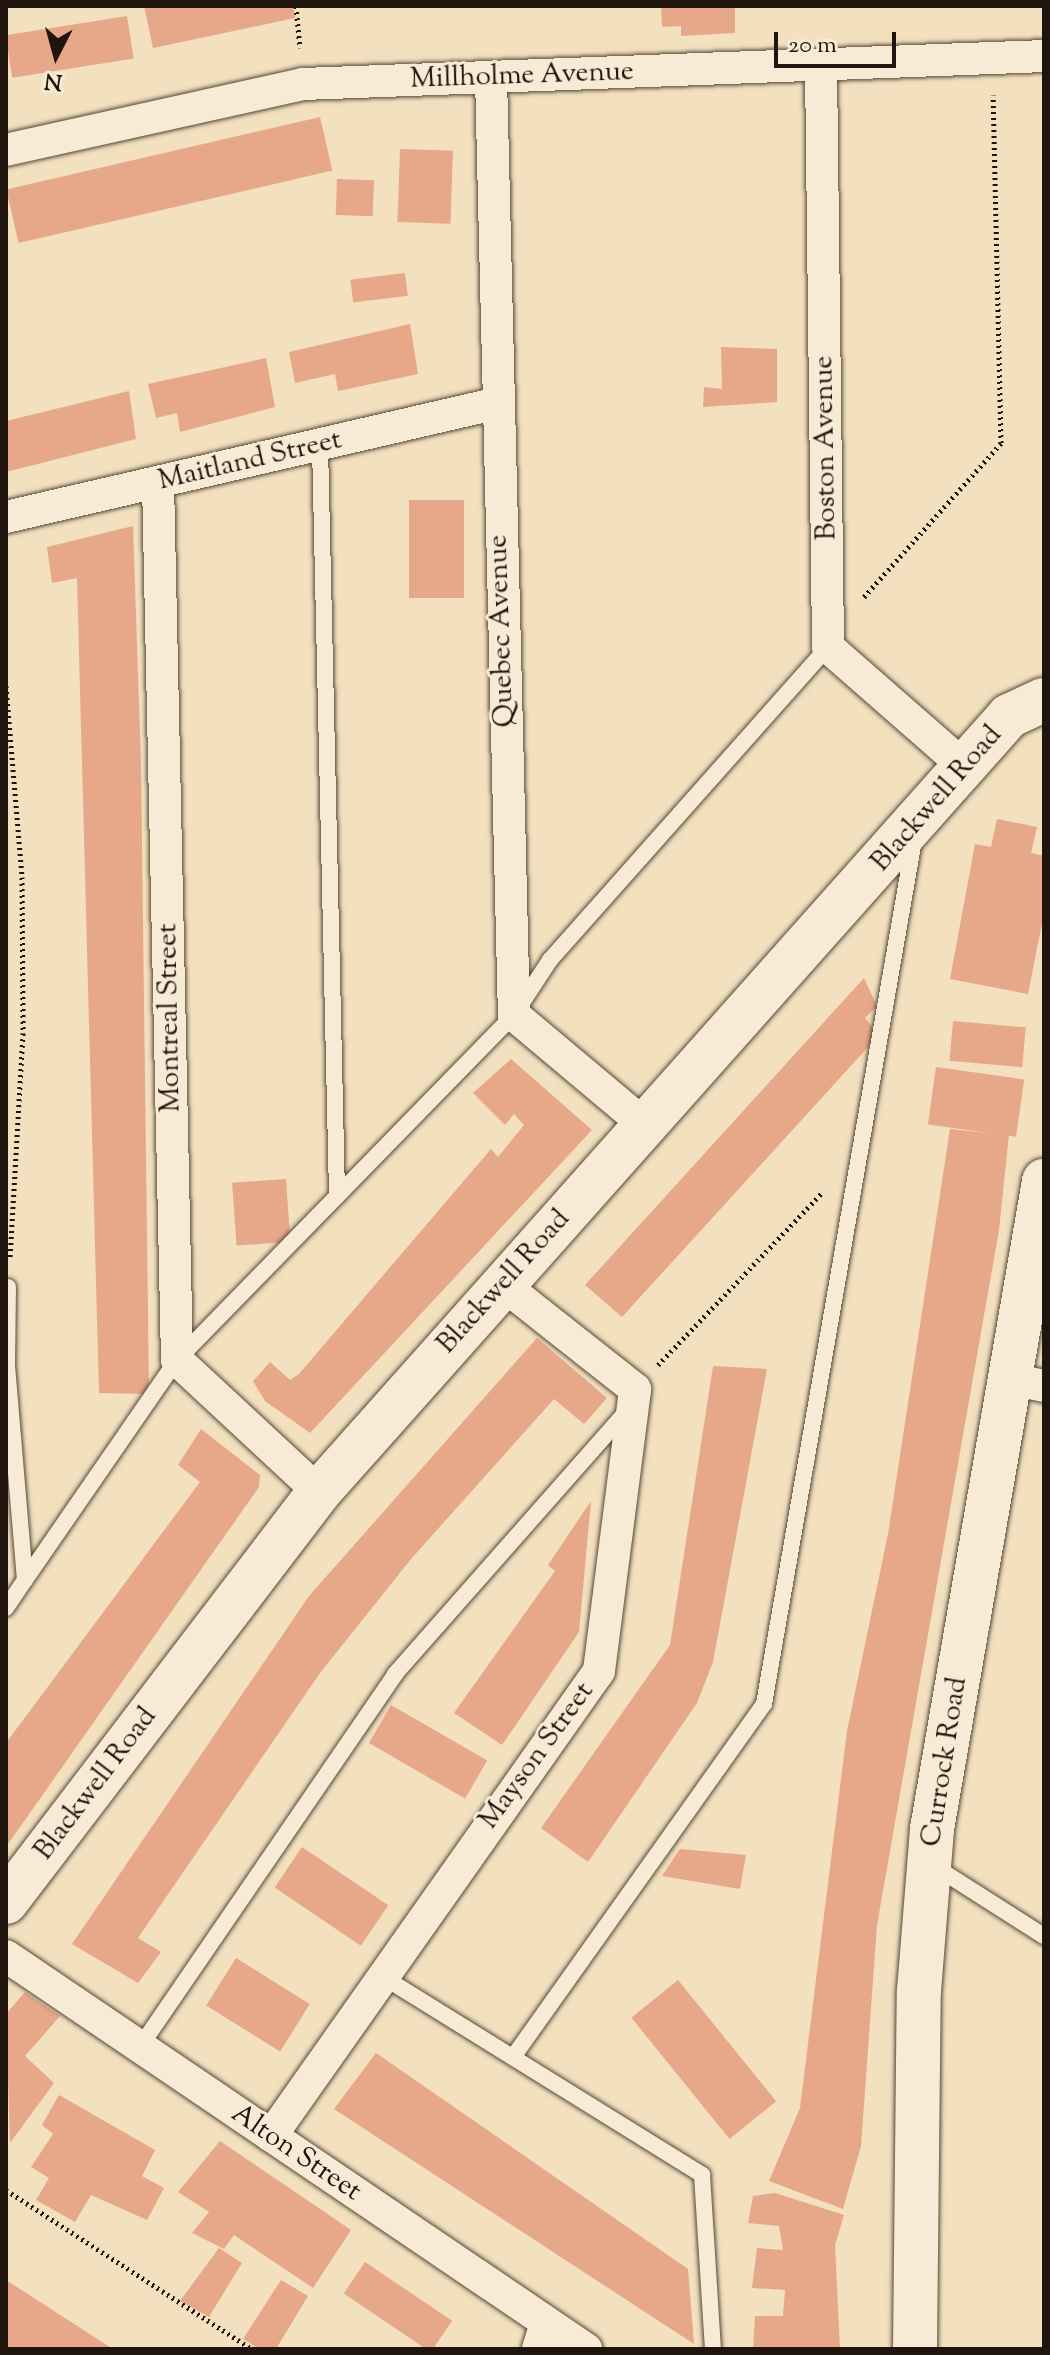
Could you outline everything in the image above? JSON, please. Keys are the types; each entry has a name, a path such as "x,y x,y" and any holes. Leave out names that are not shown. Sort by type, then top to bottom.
{"street":[{"name":"Millholme Avenue","path":"6,150 303,84 1044,56"},
{"name":"Boston Avenue","path":"821,65 828,642"},
{"name":"Quebec Avenue","path":"491,77 494,404 514,1015"},
{"name":"Maitland Street","path":"6,517 494,404"},
{"name":"Montreal Street","path":"158,482 177,1360"},
{"path":"828,642 966,768"},
{"name":"Blackwell Road","path":"6,1902 319,1492 501,1283 917,823 1009,716 1044,700"},
{"path":"514,1015 645,1125"},
{"name":"Currock Road","path":"915,2349 919,1991 929,1863 1027,1382 1044,1181"},
{"path":"501,1283 634,1397"},
{"path":"177,1360 319,1492"},
{"name":"Mayson Street","path":"271,2136 380,1975 599,1671 634,1397"},
{"name":"Alton Street","path":"6,1956 271,2136 542,2336 586,2349"}],"lane":[{"path":"320,445 337,1196"},
{"path":"6,1608 177,1360 514,1015 550,960 828,642"},
{"path":"513,2057 764,1704 917,823"},
{"path":"8,1287 9,1397 25,1580"},
{"path":"140,2047 395,1674 634,1397"},
{"path":"929,1863 1044,1936"},
{"path":"380,1975 702,2175 713,2349"}],"path":[{"path":"828,642 1001,443 992,58"},
{"path":"6,686 22,877 23,1033 8,1287"},
{"path":"634,1397 859,1154"},
{"path":"6,2190 252,2349"}],"building":[{"path":"144,6 293,6 295,18 153,48"},
{"path":"661,6 735,6 735,33 681,36 681,26 662,27"},
{"path":"127,16 134,58 12,78 6,35"},
{"path":"320,117 332,171 19,243 6,189"},
{"path":"400,149 453,151 450,224 397,222"},
{"path":"337,179 374,180 373,216 336,215"},
{"path":"405,273 408,296 353,303 350,280"},
{"path":"410,324 418,374 338,391 335,374 295,383 289,352"},
{"path":"721,347 777,349 777,402 703,407 704,387 722,389"},
{"path":"266,358 275,407 180,432 177,413 156,418 148,384"},
{"path":"129,391 136,439 6,472 6,421"},
{"path":"409,500 464,500 464,598 409,598"},
{"path":"133,526 141,763 149,1394 99,1393 77,578 52,583 47,547"},
{"path":"997,819 1037,827 1031,853 1044,856 1044,913 1028,994 950,979 975,844 991,847"},
{"path":"864,978 877,1006 865,1018 879,1035 622,1317 585,1285"},
{"path":"953,1021 1026,1027 1022,1067 950,1061"},
{"path":"511,1059 592,1130 310,1433 265,1401 253,1381 270,1362 290,1380 299,1374 491,1149 498,1157 524,1125 514,1114 505,1125 473,1093"},
{"path":"936,1067 1024,1079 1016,1137 928,1124"},
{"path":"950,1129 1009,1135 999,1230 877,1925 861,2146 843,2209 769,2181 800,2108 847,1731 888,1534"},
{"path":"286,1179 290,1242 237,1246 232,1183"},
{"path":"537,1338 607,1398 584,1424 554,1399 411,1559 320,1673 138,1938 161,1952 138,1983 72,1944 309,1596"},
{"path":"713,1366 767,1369 713,1662 697,1703 588,1862 541,1828 670,1645"},
{"path":"201,1429 260,1475 259,1487 6,1847 6,1743 200,1482 178,1465"},
{"path":"591,1501 579,1632 502,1745 454,1713 555,1571 548,1565"},
{"path":"391,1705 487,1760 465,1799 369,1743"},
{"path":"302,1847 388,1905 361,1946 275,1888"},
{"path":"680,1849 746,1855 740,1889 662,1876"},
{"path":"236,1958 310,2004 280,2052 206,2005"},
{"path":"678,1980 776,2101 730,2139 631,2018"},
{"path":"25,1992 60,2016 25,2056 54,2083 10,2143 6,2014"},
{"path":"376,2053 688,2269 694,2344 334,2109"},
{"path":"59,2095 155,2150 142,2176 164,2188 147,2220 91,2195 75,2222 36,2200 49,2178 31,2167 53,2134 42,2125"},
{"path":"220,2141 351,2230 313,2288 234,2235 224,2249 192,2233 209,2212 178,2192"},
{"path":"775,2193 844,2215 835,2245 840,2349 753,2349 755,2316 783,2316 785,2290 752,2288 757,2248 783,2250 779,2226 748,2223 753,2196"},
{"path":"219,2248 242,2263 209,2317 180,2301"},
{"path":"365,2262 452,2321 433,2349 426,2349 344,2294"},
{"path":"6,2280 113,2349 6,2349"},
{"path":"281,2280 308,2296 276,2349 260,2349 243,2339"}]}
